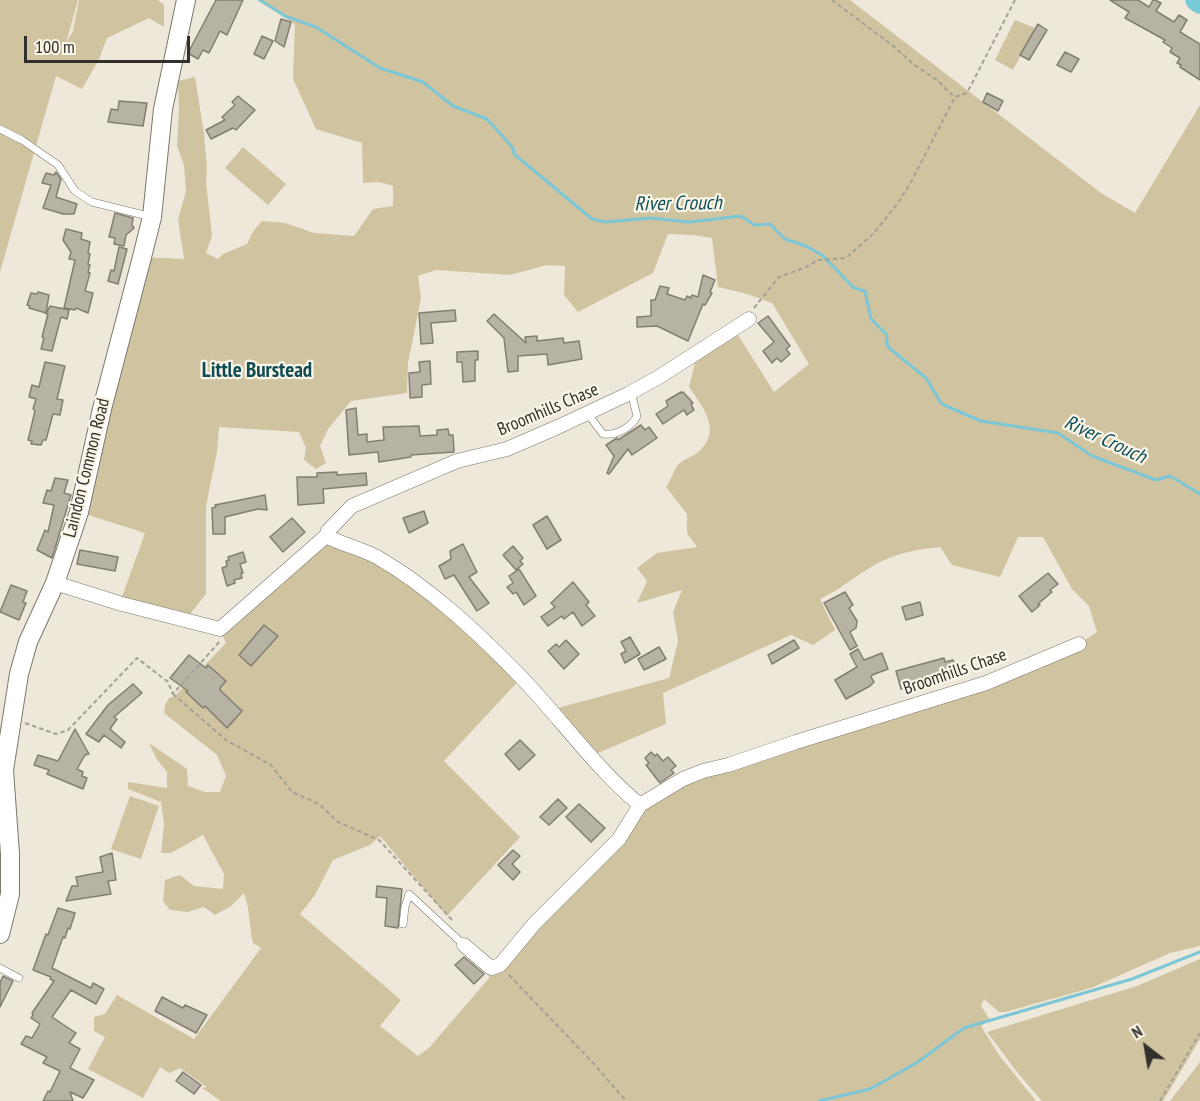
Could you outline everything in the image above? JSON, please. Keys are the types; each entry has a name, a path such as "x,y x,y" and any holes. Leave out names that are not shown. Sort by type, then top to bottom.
{"main road":[{"path":"1196,0 1200,3"}],"street":[{"name":"Laindon Common Road","path":"0,934 10,894 4,823 3,752 28,642 55,584 79,512 102,410 152,217 163,108 186,0"},
{"name":"Broomhills Chase","path":"220,629 326,536 352,506 457,460 507,449 587,413 659,377 749,319"},
{"path":"326,536 337,542 358,547 379,558 435,597 519,675 615,783 640,805"},
{"path":"55,584 220,629"},
{"name":"Broomhills Chase","path":"464,945 491,968 500,965 534,924 619,839 640,805 670,786 703,771 986,684 1079,644"}],"lane":[{"path":"0,129 22,140 58,165 75,191 92,202 152,217"},
{"path":"587,413 603,434 609,435 623,429 633,423 637,416 631,392"},
{"path":"404,924 405,907 410,894 464,945"},
{"path":"0,968 19,978"}],"path":[{"path":"832,0 892,45 913,64 937,80 955,98"},
{"path":"749,319 757,303 779,277 818,260 846,258 873,234 898,203 955,98 968,93 1015,0"},
{"path":"11,718 56,734 68,730 137,658 168,682 173,694 221,642 220,629"},
{"path":"1160,1101 1200,1034"}],"shaded area":[{"path":"0,0 78,0 66,43 73,31 79,0 158,0 164,5 164,27 149,18 107,38 99,59 82,89 56,76 0,272"},
{"path":"257,0 850,0 1101,193 1135,213 1200,105 1200,946 1170,953 1091,988 1005,1012 999,1012 984,999 981,1006 990,1020 981,1026 999,1055 1036,1101 221,1101 202,1088 207,1087 180,1068 169,1073 160,1067 143,1098 88,1069 105,1037 94,1031 94,1017 105,1014 117,995 194,1039 261,948 253,943 244,893 231,906 215,915 204,907 188,912 170,910 163,901 165,880 180,875 194,886 223,889 224,874 203,835 171,853 161,853 164,824 161,802 128,789 128,782 167,788 167,772 156,758 149,743 187,769 188,786 205,792 220,792 226,776 217,755 164,713 165,705 169,698 175,696 226,643 220,629 326,536 379,558 524,675 444,761 520,837 447,916 380,836 370,845 333,860 315,895 300,914 401,1000 380,1026 418,1056 429,1048 489,978 491,968 635,814 680,785 936,698 1079,644 1097,632 1089,606 1072,589 1043,537 1018,537 1000,577 952,565 940,547 912,551 876,564 820,599 835,630 813,645 791,635 663,693 666,724 591,756 550,710 669,678 678,641 673,612 682,590 637,603 647,581 637,568 657,553 697,547 687,533 687,514 666,487 677,466 697,453 709,437 710,428 705,412 689,387 698,351 738,335 774,392 809,364 772,303 718,287 712,238 668,234 653,273 578,312 564,295 565,266 547,265 510,275 436,270 418,276 421,298 408,363 407,393 351,401 328,429 320,446 326,463 316,469 304,460 306,448 299,432 219,427 217,452 206,506 206,594 183,623 118,608 145,533 79,512 142,257 184,259 178,220 186,191 184,165 177,146 178,81 195,77 204,134 212,236 206,253 218,259 223,254 247,244 262,221 285,223 314,233 354,236 373,209 393,206 393,186 379,182 363,183 362,143 316,129 293,79 295,24"},
{"path":"1015,20 1035,28 1013,70 995,60"},
{"path":"243,147 286,184 268,205 225,168"},
{"path":"130,796 159,806 141,859 111,849"},
{"path":"1200,959 1200,1039 1163,1101 1042,1101 987,1032 1137,986"},
{"path":"1200,1062 1200,1101 1170,1101"}],"building":[{"path":"216,0 243,0 227,35 220,31 209,53 203,50 198,59 188,53"},
{"path":"1110,0 1138,0 1149,7 1155,0 1161,3 1156,11 1174,22 1179,15 1187,20 1180,32 1200,44 1200,80 1180,67 1181,65 1177,63 1180,58 1170,52 1172,48 1163,42 1165,40 1125,18 1129,12"},
{"path":"281,19 291,22 284,47 275,41"},
{"path":"1038,24 1047,30 1029,60 1020,55"},
{"path":"262,36 273,41 264,59 254,54"},
{"path":"1065,52 1079,59 1071,72 1057,65"},
{"path":"987,93 1003,101 998,111 983,102"},
{"path":"238,96 255,110 236,130 233,128 211,139 206,130 225,120 222,117 235,105 232,102"},
{"path":"119,101 147,103 143,126 108,122 111,109 118,110"},
{"path":"56,172 61,179 56,197 77,204 74,214 63,214 43,208 51,185 42,183 46,173 54,175"},
{"path":"115,213 133,218 134,228 126,235 124,246 114,244 115,238 109,237"},
{"path":"66,229 82,233 81,239 90,242 88,272 90,273 85,291 93,293 88,313 76,308 75,310 64,308 75,260 69,259 71,252 63,240"},
{"path":"119,247 127,249 118,284 108,281 111,270 114,271"},
{"path":"703,275 715,280 710,292 712,293 705,305 703,304 688,341 657,326 637,327 637,317 651,316 651,300 655,300 660,286 669,288 667,294 685,300 687,296 698,297"},
{"path":"38,292 49,295 46,313 29,308 30,306 27,305 31,293 37,294"},
{"path":"50,306 69,310 67,319 61,317 52,351 41,349 48,314 46,314"},
{"path":"455,310 456,321 431,323 433,343 421,344 419,313"},
{"path":"494,314 526,343 525,337 537,336 537,341 563,338 564,343 579,341 582,359 548,365 547,354 518,356 518,371 508,372 504,338 487,321"},
{"path":"768,316 790,346 786,349 790,354 781,362 777,358 772,363 763,351 774,342 758,323"},
{"path":"478,351 478,360 475,360 475,381 463,382 462,362 457,362 457,352"},
{"path":"430,361 431,384 422,385 422,397 410,398 409,373 420,372 419,362"},
{"path":"45,362 65,366 57,399 63,400 60,415 53,414 46,440 43,440 41,445 31,444 32,441 28,440 36,399 29,397 32,385 39,387"},
{"path":"681,392 693,403 691,404 694,410 687,415 684,410 663,424 656,414 668,406 666,401"},
{"path":"356,408 358,435 367,434 367,442 384,440 383,427 419,426 420,436 437,435 437,430 448,429 449,435 453,435 454,452 411,455 411,457 379,462 378,452 349,455 346,410"},
{"path":"641,425 645,430 649,427 657,438 632,455 628,449 609,474 607,473 614,456 606,445"},
{"path":"337,472 337,475 366,473 367,485 323,489 324,503 298,505 297,477 317,477 317,473"},
{"path":"55,478 68,480 64,493 71,495 52,558 37,550 45,530 48,532 54,505 43,503 47,490 51,491"},
{"path":"265,495 267,510 258,509 225,517 225,534 213,534 212,508 216,507 215,505"},
{"path":"424,511 428,523 409,533 403,518"},
{"path":"547,516 561,540 547,549 533,525"},
{"path":"292,518 305,532 283,552 270,537"},
{"path":"463,544 477,572 469,577 489,603 477,611 454,575 445,579 439,566 451,559 450,551"},
{"path":"513,546 523,558 520,561 523,564 516,570 503,555"},
{"path":"80,550 118,557 115,571 77,564"},
{"path":"243,552 246,562 240,564 242,578 234,580 235,583 227,586 222,568 227,566 228,557"},
{"path":"519,569 536,596 524,605 516,592 513,594 507,587 513,583 509,576"},
{"path":"1048,573 1058,584 1032,612 1019,596"},
{"path":"573,582 589,602 586,605 595,616 582,626 573,612 564,619 562,616 548,626 541,617 555,607 551,603"},
{"path":"11,585 27,591 23,602 26,603 19,620 0,612"},
{"path":"845,592 853,605 849,608 857,621 856,628 850,632 857,646 850,650 824,603"},
{"path":"920,602 923,615 906,620 902,607"},
{"path":"264,625 278,636 251,666 239,655"},
{"path":"630,637 640,654 625,663 621,654 626,651 621,642"},
{"path":"566,640 579,654 564,669 548,651 556,644 559,647"},
{"path":"794,640 799,648 772,664 768,655"},
{"path":"659,647 666,659 644,670 638,659"},
{"path":"858,649 864,660 882,653 888,669 872,675 874,682 870,686 846,699 835,680 857,667 850,654"},
{"path":"189,655 206,668 208,665 226,681 220,690 242,711 227,728 205,706 203,708 186,692 188,691 170,678"},
{"path":"944,658 945,662 953,660 958,672 920,679 921,682 901,689 896,671"},
{"path":"133,684 142,693 114,717 117,719 110,729 125,742 121,748 104,735 99,742 86,734 108,705"},
{"path":"75,729 89,754 85,755 77,769 83,772 82,776 87,778 83,789 47,774 49,770 34,765 38,755 58,761"},
{"path":"520,740 535,755 519,770 505,754"},
{"path":"651,752 655,756 657,754 663,761 668,757 676,766 671,770 674,773 660,783 646,765 649,763 645,758"},
{"path":"558,799 567,808 549,825 540,817"},
{"path":"579,804 605,828 591,842 566,817"},
{"path":"513,850 520,856 512,864 520,872 513,880 498,865"},
{"path":"112,853 116,880 108,881 111,894 66,901 72,886 78,886 76,877 103,872 100,857"},
{"path":"377,886 402,889 398,928 385,926 387,898 376,897"},
{"path":"58,908 75,913 70,929 68,928 65,938 63,937 52,968 91,988 93,983 104,989 96,1004 71,990 52,1017 76,1033 69,1043 80,1049 70,1068 94,1080 83,1098 70,1092 73,1101 43,1101 60,1071 43,1063 47,1057 21,1044 26,1036 32,1038 40,1024 31,1018 32,1013 54,981 50,979 51,977 33,970"},
{"path":"464,957 484,974 474,984 455,965"},
{"path":"3,976 13,981 0,1007 0,983"},
{"path":"162,997 183,1008 185,1005 207,1015 196,1033 155,1011"},
{"path":"183,1072 201,1085 194,1094 176,1081"}],"waterway":[{"name":"River Crouch","path":"260,0 285,16 316,27 380,68 423,82 453,106 487,119 513,148 514,154 592,219 605,222 651,218 689,222 741,216 754,225 770,224 785,239 806,246 822,255 854,288 865,291 871,319 886,334 888,347 926,378 941,403 946,406 981,421 1058,433 1092,456 1156,480 1170,476 1200,494"},
{"path":"819,1101 870,1089 918,1062 964,1028 1132,979 1200,952"}],"district":[{"name":"Little Burstead","path":"257,371"}]}
